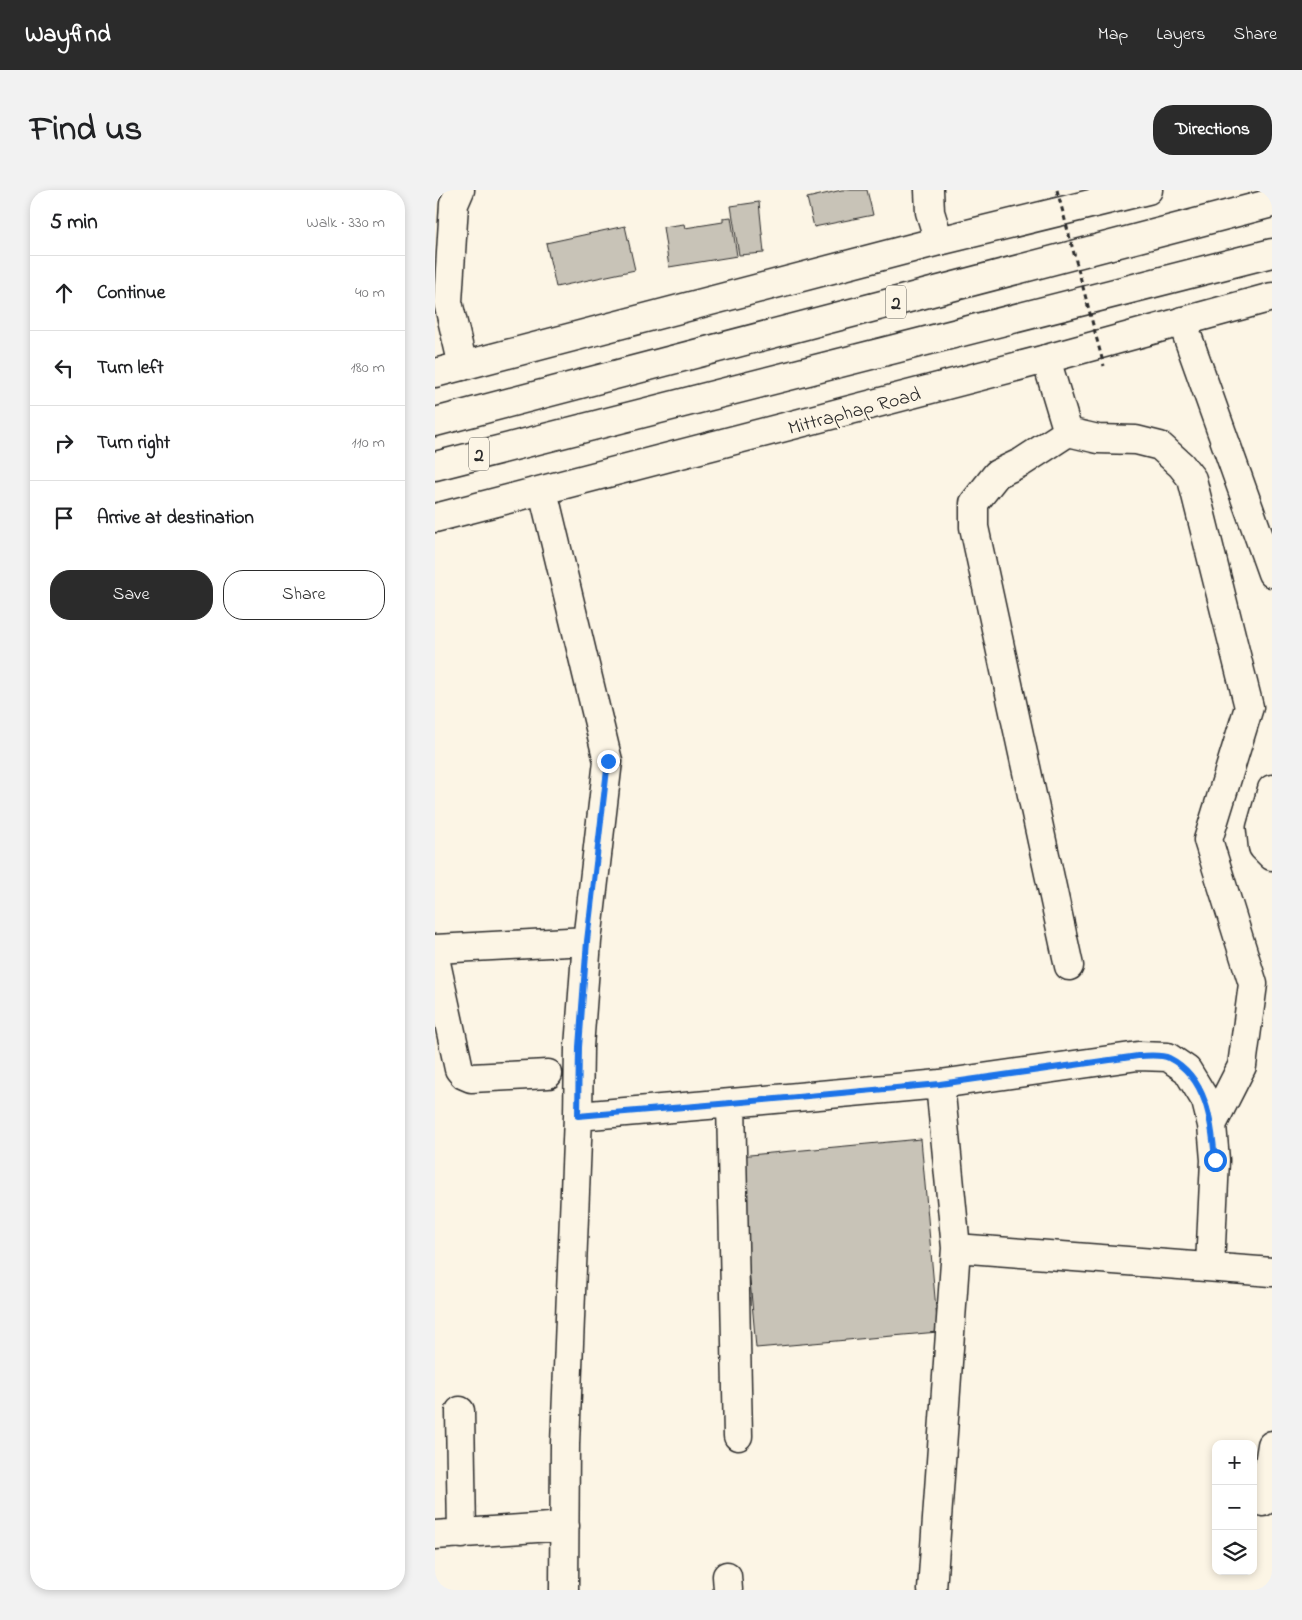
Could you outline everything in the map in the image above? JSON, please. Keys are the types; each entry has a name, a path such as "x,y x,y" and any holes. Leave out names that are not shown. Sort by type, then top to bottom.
{"main road":[{"path":"460,190 454,204 442,303 463,366"},
{"path":"929,190 930,212 939,242"},
{"name":"2","path":"435,373 939,242 1148,190"},
{"name":"2","path":"435,422 1272,203"},
{"name":"2","path":"435,466 1272,253"},
{"name":"Mittraphap Road","path":"435,518 1046,359 1272,298"},
{"path":"1182,321 1272,573"},
{"path":"1046,359 1068,432"},
{"path":"1069,966 974,527 974,503 997,474 1022,462 1068,432 1098,439 1136,440 1161,446 1181,465 1192,479 1249,707 1209,840 1253,984 1242,1066 1212,1125"},
{"path":"543,491 608,761 587,941 579,1047 565,1444 564,1590"},
{"path":"1272,789 1261,828 1263,847 1272,856"},
{"path":"435,949 587,941"},
{"path":"435,958 459,1069 464,1075 471,1078 548,1074"},
{"path":"578,1116 940,1084 1138,1056 1168,1057 1187,1070 1206,1101 1212,1125 1215,1160 1210,1266"},
{"path":"932,1590 956,1248 940,1084"},
{"path":"731,1103 738,1436"},
{"path":"956,1248 1272,1272"},
{"path":"460,1410 462,1534"},
{"path":"1263,1502 1272,1445"},
{"path":"435,1535 565,1526"}],"path":[{"path":"1057,190 1104,366"}],"building":[{"path":"842,190 867,190 873,215 814,227 807,198"},
{"path":"759,202 764,253 739,255 731,206"},
{"path":"731,217 737,256 669,267 663,227 684,224 685,228 723,222 723,218"},
{"path":"625,226 635,270 556,287 546,243"},
{"path":"921,1139 938,1332 756,1348 739,1156"}],"route":[{"path":"608,761 587,941 579,1047 578,1116 940,1084 1138,1056 1168,1057 1187,1070 1206,1101 1212,1125 1215,1160"}]}
